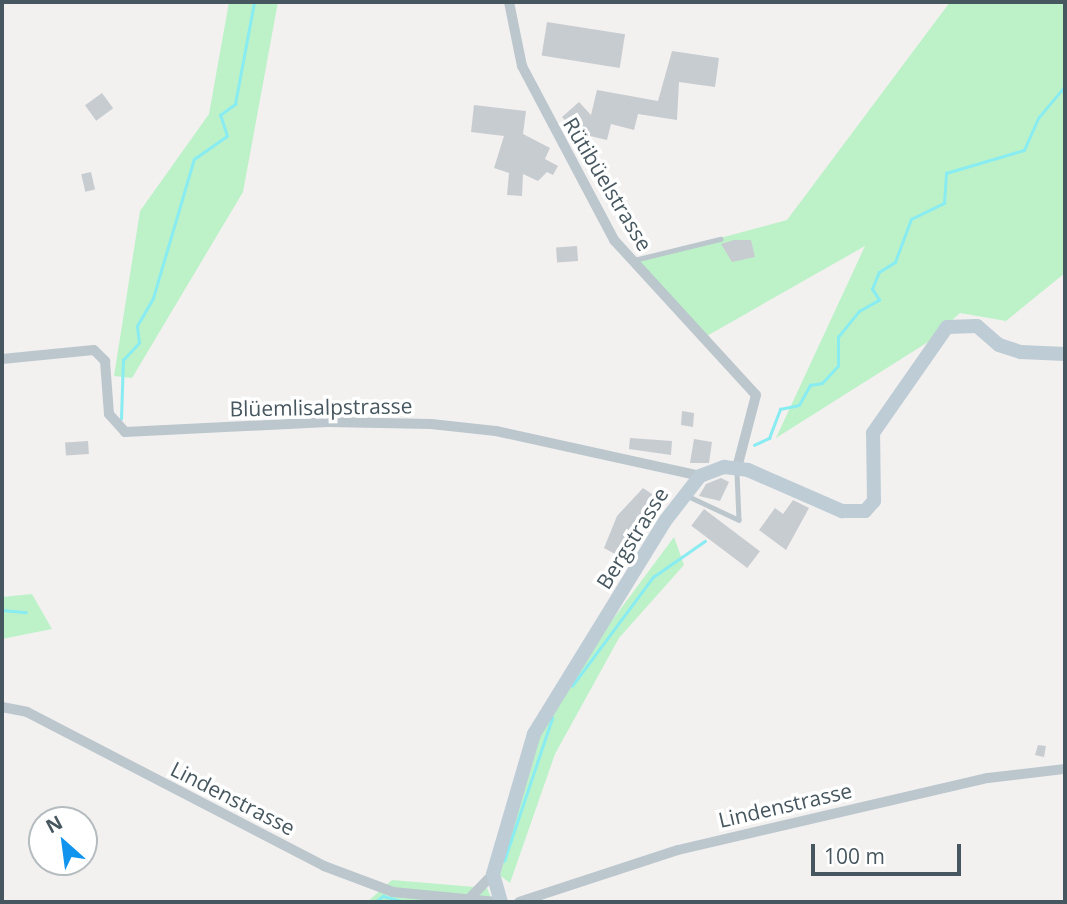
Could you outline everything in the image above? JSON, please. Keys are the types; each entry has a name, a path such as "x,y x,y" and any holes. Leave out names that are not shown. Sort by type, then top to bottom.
{"street":[{"name":"Rütibüelstrasse","path":"509,2 522,66 557,139 630,262 756,396 737,468"},
{"path":"700,477 737,468 842,511 865,511 874,500 873,433 947,327 977,326 999,345 1021,352 1065,354"},
{"name":"Blüemlisalpstrasse","path":"2,359 94,350 105,361 109,414 125,432 328,422 431,424 496,431 700,477"},
{"name":"Bergstrasse","path":"493,874 534,734 684,494 700,477"},
{"name":"Lindenstrasse","path":"2,707 27,712 324,866 393,892 499,902"},
{"name":"Lindenstrasse","path":"519,902 678,850 988,778 1065,769"},
{"path":"469,899 493,874"},
{"path":"493,874 499,902"}],"lane":[{"path":"630,262 652,250 720,239"},
{"path":"684,494 739,520 737,468"}],"green space":[{"path":"229,2 278,2 243,192 132,378 114,376 140,211 209,114"},
{"path":"950,2 1065,2 1065,273 1006,321 960,313 928,342 776,438 865,246 705,337 630,262 787,220"},
{"path":"674,537 684,565 619,638 555,754 510,883 494,871 523,765 561,689"},
{"path":"32,594 52,629 2,639 2,597"},
{"path":"392,880 487,888 493,902 367,902"}],"building":[{"path":"547,22 625,34 620,68 542,56"},
{"path":"672,51 719,58 715,87 679,82 677,120 638,114 634,130 611,124 607,140 590,136 584,141 562,117 579,102 591,115 597,90 658,101"},
{"path":"102,93 113,108 96,121 85,105"},
{"path":"474,105 526,111 523,134 550,148 545,159 558,166 553,175 547,172 538,181 523,174 522,196 507,195 509,173 494,168 504,136 471,132"},
{"path":"91,172 95,190 85,192 81,174"},
{"path":"734,240 751,240 755,257 732,262 721,244"},
{"path":"577,246 578,261 557,262 556,247"},
{"path":"682,411 694,413 693,427 681,425"},
{"path":"630,438 672,441 671,455 629,449"},
{"path":"694,439 712,442 709,463 690,463"},
{"path":"88,441 89,454 66,456 65,443"},
{"path":"721,478 729,482 720,501 699,496 706,484"},
{"path":"643,488 665,503 628,561 604,548 617,516"},
{"path":"793,500 809,508 786,550 759,530 775,508 783,514"},
{"path":"704,509 760,551 747,568 691,526"},
{"path":"1038,745 1046,746 1044,757 1035,755"}],"waterway":[{"path":"121,419 123,360 139,343 137,326 153,298 194,159 227,136 220,115 235,104 254,2"},
{"path":"754,445 769,438 780,409 799,405 810,385 822,383 838,366 838,337 859,311 879,300 872,289 879,272 895,262 911,219 944,203 946,173 1024,150 1039,117 1065,86"},
{"path":"572,686 653,577 705,541"},
{"path":"2,610 26,612"},
{"path":"504,861 552,718"},
{"path":"375,902 383,896 406,902"}]}
